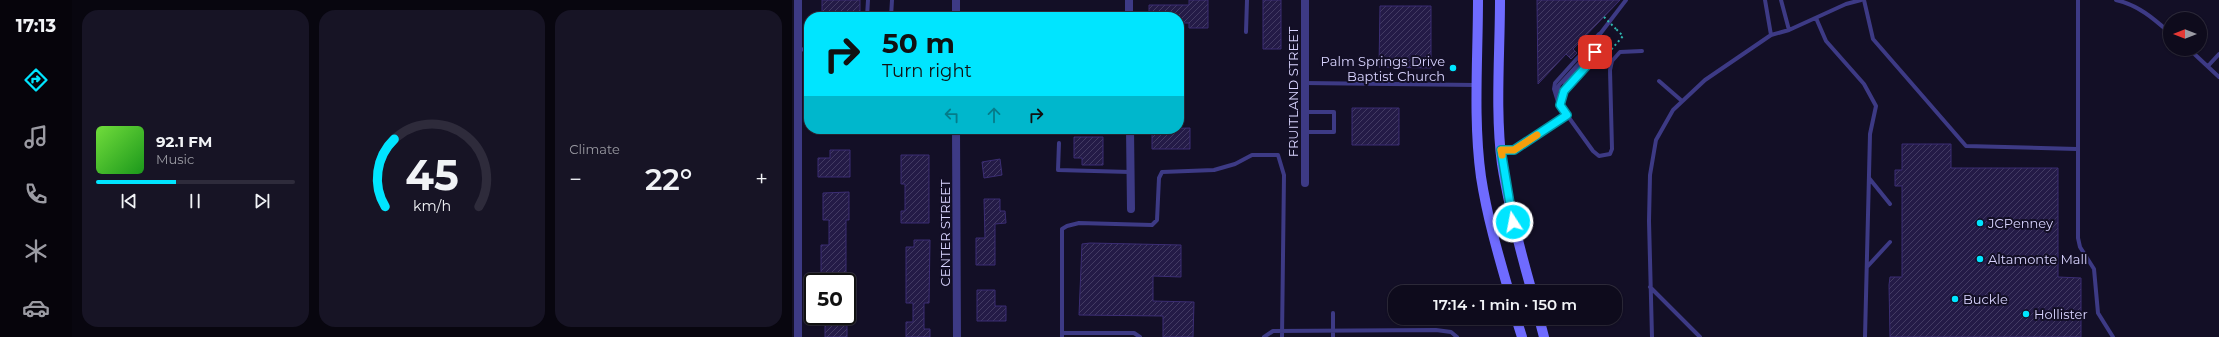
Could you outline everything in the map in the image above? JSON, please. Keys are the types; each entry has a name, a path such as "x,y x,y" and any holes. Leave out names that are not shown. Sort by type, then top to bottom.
{"main road":[{"path":"1478,0 1478,85 1481,176 1493,233 1507,285"},
{"path":"1500,0 1501,150 1516,236 1530,285"},
{"path":"1518,325 1522,337"},
{"path":"1541,325 1544,337"}],"street":[{"path":"798,0 798,337"},
{"path":"956,0 956,12"},
{"path":"1129,0 1129,12"},
{"name":"FRUITLAND STREET","path":"1305,0 1305,183"},
{"name":"CENTER STREET","path":"956,134 957,337"},
{"path":"1130,134 1131,209"}],"lane":[{"path":"867,12 868,0"},
{"path":"891,12 892,0"},
{"path":"1246,32 1247,0"},
{"path":"1626,0 1600,34 1558,79 1554,89 1559,103 1567,115 1593,151 1599,156 1610,154 1612,149 1612,61 1620,52 1642,51"},
{"path":"1765,0 1771,35"},
{"path":"1781,0 1789,30"},
{"path":"1652,337 1650,287 1650,182 1656,140 1673,110 1705,80 1771,35 1789,30 1846,4 1861,0"},
{"path":"1864,0 1873,39 1966,146 2077,149"},
{"path":"2078,0 2078,238 2080,247 2094,269 2098,313 2113,337"},
{"path":"2116,0 2128,3 2150,15 2163,27"},
{"path":"1816,18 1826,41 1864,84 1876,106 1870,134 1865,337"},
{"path":"1559,103 1564,91 1595,56 1600,34"},
{"path":"1556,96 1559,85 1597,44"},
{"path":"798,49 804,50"},
{"path":"2208,66 2219,54"},
{"path":"2197,56 2219,77"},
{"path":"1659,81 1682,101"},
{"path":"1304,82 1478,85"},
{"path":"1304,112 1334,112 1334,132 1305,132"},
{"path":"1501,150 1514,150 1567,115"},
{"path":"1059,143 1058,170 1130,172"},
{"path":"1140,337 1134,333 1062,335 1062,229 1079,223 1152,225 1158,220 1158,178 1162,172 1214,170 1235,164 1252,155 1266,154 1278,155 1284,175 1282,337"},
{"path":"1869,178 1890,204"},
{"path":"1866,267 1890,242"},
{"path":"1650,287 1700,337"},
{"path":"1333,313 1333,337"},
{"path":"1264,337 1273,331 1436,330 1451,332 1457,337"}],"path":[{"path":"1604,17 1616,29"}],"building":[{"path":"822,0 860,0 860,12 822,12"},
{"path":"1189,0 1208,0 1208,28 1189,28 1189,23 1184,23 1184,12 1149,12 1149,5 1189,5"},
{"path":"1263,0 1281,0 1281,49 1263,49"},
{"path":"1537,0 1620,0 1573,49 1577,53 1571,59 1566,54 1538,84"},
{"path":"1380,6 1431,6 1431,68 1379,67"},
{"path":"1352,108 1399,108 1399,145 1352,145"},
{"path":"1184,128 1190,128 1190,149 1152,149 1152,134 1184,134"},
{"path":"1074,137 1103,137 1103,165 1082,165 1082,158 1074,158"},
{"name":"Altamonte Mall","path":"1902,144 1951,144 1951,168 2058,168 2058,277 2081,278 2081,337 1890,337 1890,277 1902,277 1902,186 1895,186 1895,170 1902,170"},
{"path":"830,150 850,150 850,177 818,177 818,158 830,158"},
{"path":"901,155 929,155 929,223 901,223 901,211 905,211 905,184 901,184"},
{"path":"1000,159 1002,175 984,178 982,162"},
{"path":"849,192 849,220 846,220 846,273 821,273 821,245 829,245 829,220 823,220 823,193"},
{"path":"984,199 1000,199 1000,211 1005,211 1006,223 995,224 995,265 976,265 976,238 985,238"},
{"path":"914,240 930,240 929,303 924,303 924,329 930,329 930,337 906,337 906,322 913,322 913,303 906,303 906,247 914,247"},
{"path":"1082,244 1181,245 1181,277 1153,276 1153,301 1194,302 1193,337 1163,337 1163,316 1079,315"},
{"path":"977,290 995,290 995,306 1006,306 1006,321 977,321"},
{"path":"825,325 847,325 847,337 825,337"}],"slow traffic":[{"path":"1502,155 1501,150 1514,150 1537,135"}],"place":[{"name":"Palm Springs Drive Baptist Church","path":"1453,68"},
{"name":"JCPenney","path":"1980,223"},
{"name":"Altamonte Mall","path":"1980,259"},
{"name":"Buckle","path":"1955,299"},
{"name":"Hollister","path":"2026,314"}],"route":[{"path":"1513,222 1502,164 1501,150 1514,150 1567,115 1560,105 1564,91 1595,56 1595,52"}]}
